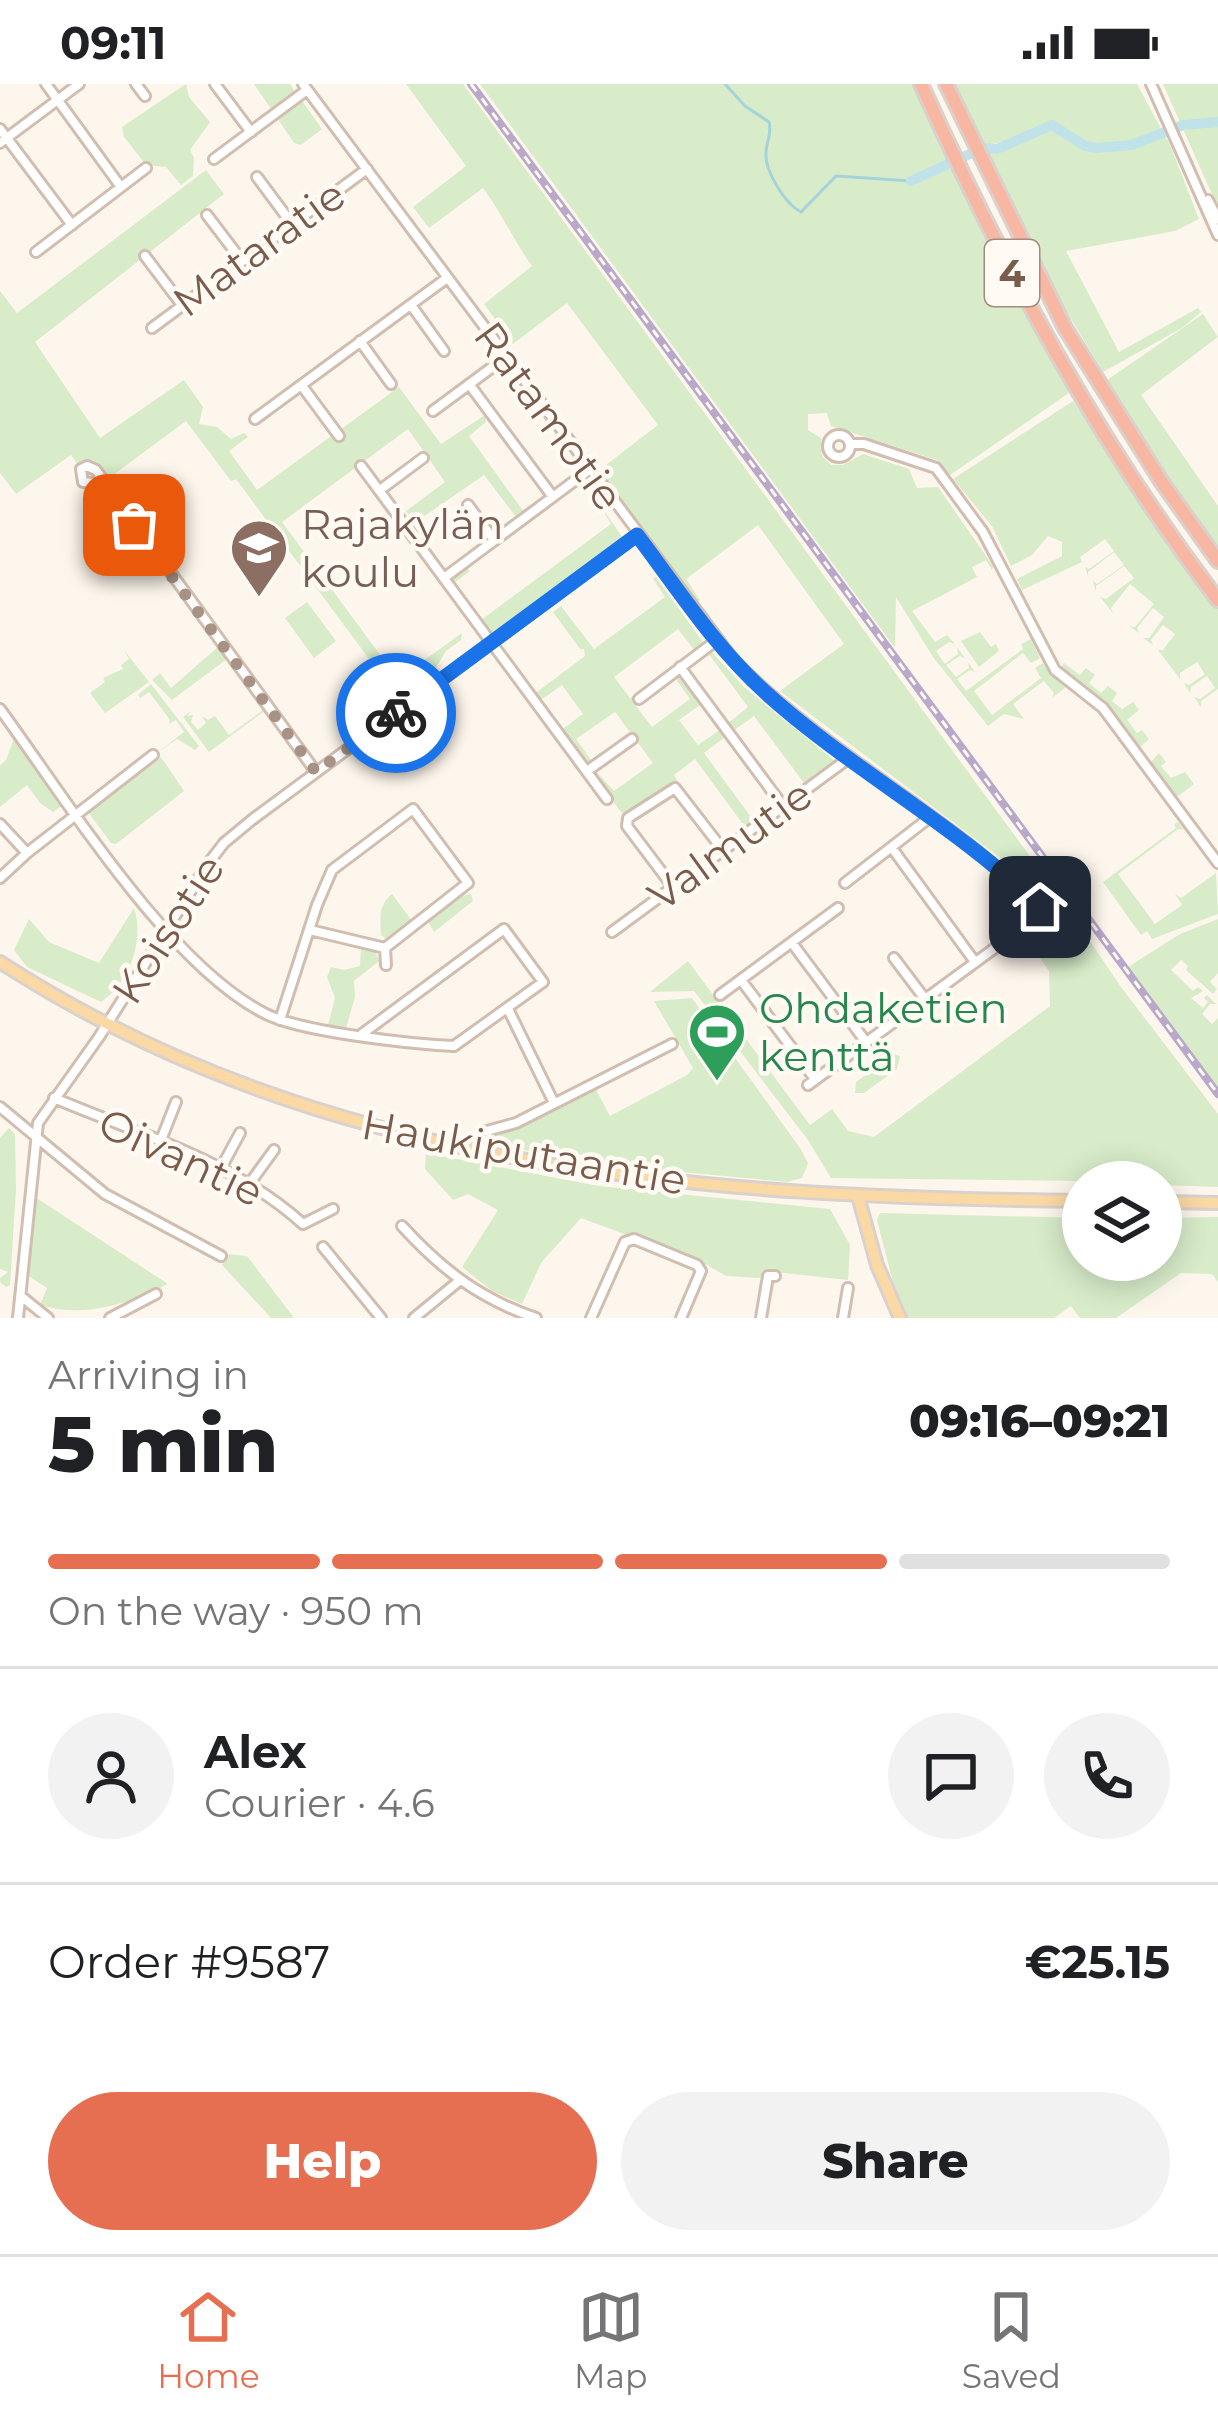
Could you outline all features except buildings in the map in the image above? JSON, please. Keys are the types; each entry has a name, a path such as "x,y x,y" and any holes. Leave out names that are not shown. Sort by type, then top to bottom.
{"highway":[{"name":"4","path":"921,84 989,232 1070,379 1218,601"},
{"name":"4","path":"946,84 1038,278 1160,481 1218,561"}],"main road":[{"name":"Haukiputaantie","path":"0,962 106,1024 243,1086 378,1130 497,1156 761,1192 1062,1201"},
{"path":"858,1196 877,1265 901,1318"},
{"path":"1182,1202 1218,1203"}],"street":[{"path":"46,84 121,187"},
{"path":"71,225 2,137 79,84"},
{"path":"136,84 145,96"},
{"path":"215,84 251,132"},
{"path":"1151,84 1218,235"},
{"path":"214,159 305,87"},
{"name":"Ratamotie","path":"305,87 717,640 763,690 1040,907 1036,916 975,962"},
{"path":"36,252 146,169"},
{"name":"Mataratie","path":"152,328 367,169"},
{"path":"256,177 292,224"},
{"path":"1200,189 1218,219"},
{"path":"207,215 242,262"},
{"path":"145,256 182,304"},
{"path":"255,419 447,278"},
{"path":"411,305 444,351"},
{"path":"360,341 391,384"},
{"path":"433,411 506,357"},
{"path":"470,384 553,496"},
{"path":"302,386 339,436"},
{"path":"850,444 864,444 936,468 983,532 1055,670 1103,708 1218,863"},
{"path":"380,490 423,458"},
{"path":"362,466 608,799"},
{"path":"444,578 589,470"},
{"path":"103,484 316,772"},
{"path":"468,505 494,540"},
{"name":"Koisotie","path":"34,1136 54,1098 224,843 637,535"},
{"path":"639,699 717,640"},
{"path":"680,668 783,806"},
{"path":"0,710 166,928 227,988 267,1015 362,1034 454,1046 543,982 504,929 362,1034"},
{"path":"587,772 632,739"},
{"path":"0,878 153,755"},
{"name":"Valmutie","path":"612,932 849,758"},
{"path":"673,887 627,826 628,818 674,788 723,850"},
{"path":"280,1020 332,870 413,809 468,883 385,948"},
{"path":"845,883 929,818"},
{"path":"0,824 27,853"},
{"path":"741,980 812,1082 975,962 892,848"},
{"path":"720,995 838,908"},
{"path":"310,930 385,948"},
{"path":"792,943 866,1042"},
{"path":"385,948 386,965"},
{"path":"894,958 925,999"},
{"path":"508,1009 554,1103"},
{"path":"484,1132 516,1124 672,1043"},
{"name":"Oivantie","path":"54,1098 161,1140 250,1184 303,1224 333,1209"},
{"path":"161,1140 176,1102"},
{"path":"0,1107 105,1194 221,1256"},
{"path":"220,1170 240,1133"},
{"path":"18,1318 34,1136"},
{"path":"250,1184 274,1150"},
{"path":"402,1226 460,1281 487,1299 536,1318"},
{"path":"591,1318 630,1239 697,1265 701,1271 681,1318"},
{"path":"323,1247 381,1318"},
{"path":"761,1318 768,1276 775,1276"},
{"path":"414,1318 460,1281"},
{"path":"843,1318 848,1288"},
{"path":"110,1318 156,1294"},
{"path":"20,1296 48,1318"}],"green space":[{"path":"186,84 189,97 210,122 190,150 193,176 181,185 166,167 146,165 124,137 122,127"},
{"path":"254,84 290,84 322,129 301,145 294,143"},
{"path":"406,84 463,84 1218,1114 1218,1187 1182,1186 1182,1161 1062,1161 1062,1181 831,1178 808,1140 694,991 650,992 688,961 810,1125 832,1109 848,1131 874,1137 1050,1006 1049,971 1022,932 1044,914 1044,891 780,691 844,644 758,525 686,579 700,600 695,604 598,471 658,425 567,303 513,344 484,304 532,266 483,188 429,228 413,207 466,166"},
{"path":"480,84 916,84 990,246 1069,393 950,475 937,460 831,426 827,413 808,414 808,430 821,438 822,456 831,465 843,465 863,454 909,469 917,488 938,487 993,566 992,570 986,560 972,567 977,577 912,611 935,642 947,635 955,644 949,642 936,651 945,664 958,654 957,647 965,658 960,656 946,665 956,677 969,668 968,662 975,672 970,670 957,679 966,691 1031,639 1040,658 1031,663 1023,653 974,691 992,715 1041,678 1035,668 1043,663 1065,688 1052,698 1054,693 1044,681 1013,704 1024,719 1004,714 988,726 933,657 896,597 895,648"},
{"path":"955,84 1137,84 1170,145 1199,219 1175,231 1066,251 1119,352 1198,308 1201,312 1182,328 1103,372 1044,274 984,152 1019,143 1018,139 982,146"},
{"path":"1163,84 1218,84 1218,203 1210,190"},
{"path":"206,170 224,194 35,342 100,438 184,380 203,407 199,424 217,427 231,439 244,433 248,437 229,451 257,490 399,387 441,444 485,415 486,422 469,436 524,512 517,518 484,475 413,524 406,511 445,482 408,429 282,522 398,679 462,633 426,684 400,691 386,682 236,479 231,481 186,421 109,478 93,464 79,466 71,455 16,494 0,473 0,291 17,313"},
{"path":"1203,314 1218,337 1141,395 1218,506 1218,549 1124,414 1107,380"},
{"path":"1073,401 1218,608 1218,689 1201,701 1201,707 1194,697 1200,699 1215,688 1207,676 1190,693 1184,683 1189,685 1205,674 1197,662 1180,673 1180,679 1158,650 1175,634 1163,625 1151,640 1153,645 1143,638 1149,638 1164,617 1153,608 1137,628 1139,633 1129,626 1135,627 1154,604 1130,584 1111,608 1113,613 1100,597 1106,599 1134,578 1124,566 1096,586 1096,592 1093,581 1097,584 1124,565 1114,552 1088,576 1085,567 1089,569 1114,551 1105,539 1080,557 1082,562 1022,590 1017,579 1062,556 1062,542 1048,536 1032,555 1011,566 992,526 953,479"},
{"path":"593,494 624,540 495,635 490,634 450,581 464,566 470,571 453,584 481,620 611,524"},
{"path":"656,577 705,645 695,651 678,629 614,677 630,698 637,693 645,699 636,706 652,727 690,699 673,675 683,676 703,703 679,720 698,745 720,730 725,737 704,753 754,821 745,827 695,759 674,775 681,786 666,787 625,817 594,777 594,769 614,791 653,763 615,712 576,739 594,764 588,765 560,731 583,714 562,685 538,702 533,695 585,656 553,612 561,606 594,649 665,597"},
{"path":"307,602 336,641 314,658 285,618"},
{"path":"980,632 999,651 979,667 961,641"},
{"path":"218,647 227,659 172,700 152,680 160,673 171,688"},
{"path":"709,649 744,687 836,762 789,799 780,796 787,797 804,783 754,716 733,731 738,742 720,718 727,724 748,707 708,653 689,664"},
{"path":"124,650 149,682 105,713 90,693 105,682 103,678 123,669 121,665 129,659"},
{"path":"1064,663 1080,675 1086,668 1095,675 1089,683 1101,693 1108,686 1117,693 1112,701 1122,709 1133,702 1139,710 1127,720 1149,739 1140,747 1109,705 1061,667"},
{"path":"151,684 199,746 195,750 177,739 157,753 184,732 176,720 169,724 149,692 140,698"},
{"path":"263,705 266,710 209,752 183,717 191,711 187,716 193,715 191,722 198,730 206,723 202,716 208,720 215,716 229,735 263,710"},
{"path":"14,738 62,806 53,812 27,785 0,807 0,765"},
{"path":"1159,753 1166,762 1161,766 1171,778 1185,772 1194,784 1177,797 1151,762"},
{"path":"161,757 184,791 116,844 111,843 88,812"},
{"path":"1178,822 1184,830 1178,829 1118,874 1155,924 1182,905 1175,894 1181,898 1216,873 1218,914 1152,939 1147,931 1141,935 1103,882"},
{"path":"392,894 412,921 387,940 381,935 381,913"},
{"path":"471,894 473,901 434,932 427,920 455,897"},
{"path":"134,908 137,934 132,960 120,984 101,1002 27,967 14,950 29,919 49,942 99,963"},
{"path":"1218,919 1218,973 1210,982 1217,989 1213,994 1181,960 1171,970 1193,991 1198,987 1203,991 1191,998 1203,1008 1207,995 1216,1004 1202,1014 1212,1024 1218,1018 1218,1089 1128,967 1180,934"},
{"path":"361,945 374,948 379,961 354,981 355,997 346,1028 328,1025 335,998 327,977 331,967 360,966"},
{"path":"692,998 800,1148 808,1163 802,1178 787,1182 617,1166 483,1143 595,1088 610,1116 687,1075 693,1068 654,1001"},
{"path":"894,1054 900,1056 897,1069 864,1093 855,1093 856,1082"},
{"path":"9,1128 15,1134 16,1190 10,1285 6,1287 0,1282 8,1272 0,1269 0,1138"},
{"path":"426,1153 599,1186 830,1209 850,1245 848,1280 766,1271 759,1278 726,1276 581,1218 541,1263 522,1304 492,1291 462,1267 498,1210 468,1194 453,1200 425,1169"},
{"path":"35,1197 168,1284 88,1310 40,1305 47,1288 27,1275"},
{"path":"880,1213 1062,1217 1062,1281 1169,1281 1116,1318 1080,1318 1071,1306 1054,1318 908,1318 895,1290 877,1220"},
{"path":"1218,1217 1218,1282 1212,1274 1182,1273 1182,1218"},
{"path":"226,1254 247,1256 294,1318 271,1318 222,1265"}],"waterway":[{"path":"725,84 769,122 768,168 782,194 801,212 836,176 911,181"},
{"path":"911,181 983,148 997,149 1052,125 1085,146 1097,148 1132,145 1183,125 1218,122"}],"railway":[{"path":"471,84 1218,1094"}],"way so far":[{"path":"134,525 316,772 396,713"}],"place":[{"name":"Rajakylän koulu","path":"259,599"},
{"name":"Ohdaketien kenttä","path":"717,1083"}],"route":[{"path":"396,713 637,535 717,640 763,690 1040,907"}]}
